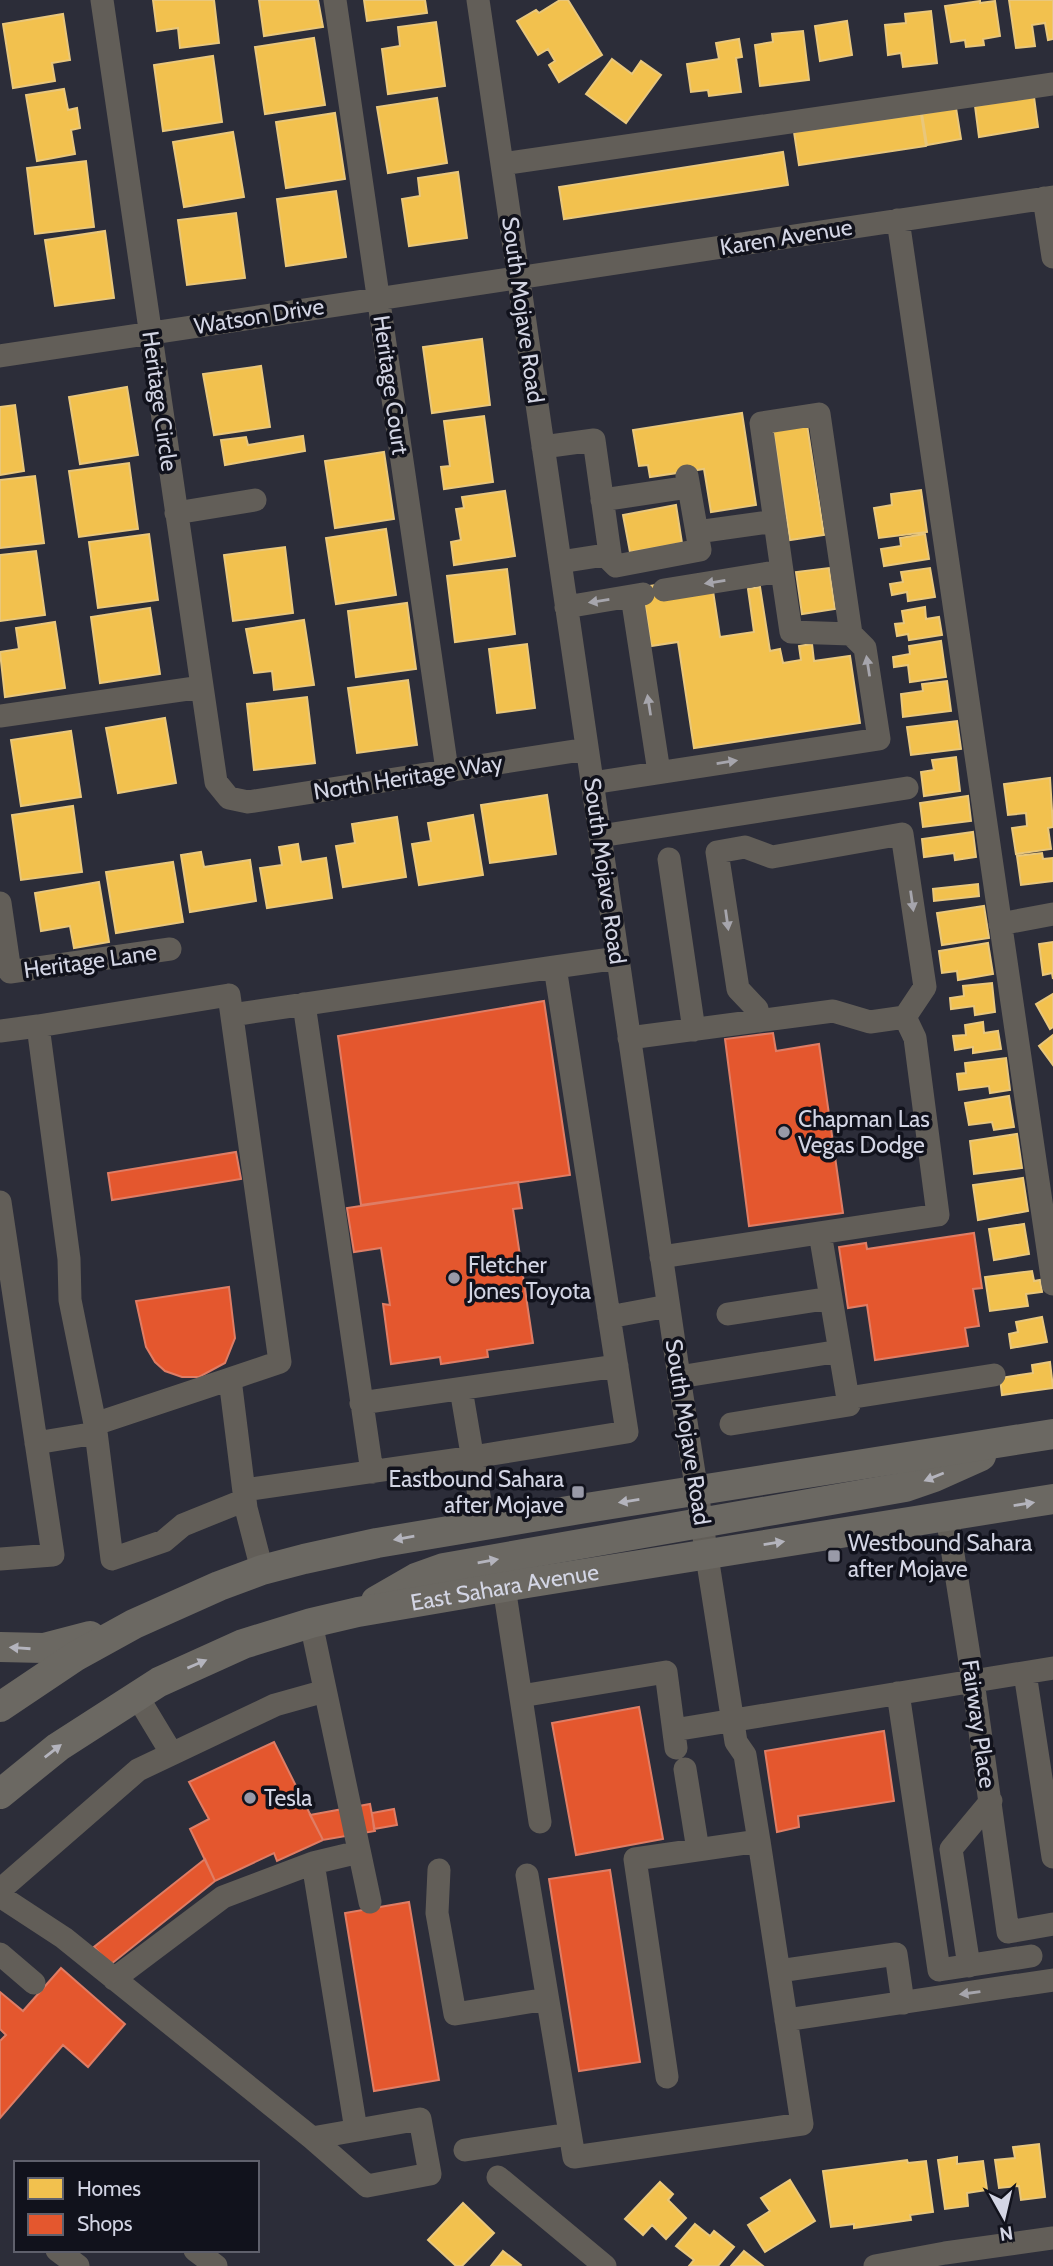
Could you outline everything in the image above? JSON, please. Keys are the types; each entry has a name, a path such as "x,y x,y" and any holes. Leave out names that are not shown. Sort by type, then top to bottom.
{"main road":[{"path":"0,1707 76,1656 134,1624 262,1570 345,1549 484,1525 1053,1434"},
{"path":"358,1612 416,1578 444,1568 919,1483 1018,1440"},
{"name":"East Sahara Avenue","path":"0,1794 58,1746 180,1671 243,1644 311,1623 358,1612 707,1553 1053,1499"},
{"path":"0,1647 44,1648 134,1624"}],"street":[{"name":"Heritage Circle","path":"103,0 216,782 229,798"},
{"name":"Heritage Court","path":"335,0 447,770"},
{"name":"South Mojave Road","path":"478,0 696,1490 735,1732 746,1755 802,2124 574,2157 570,2134"},
{"path":"502,164 1053,84"},
{"path":"1049,198 1053,257"},
{"name":"Karen Avenue","path":"518,277 1049,198"},
{"path":"898,220 1053,1284"},
{"name":"Watson Drive","path":"0,356 518,277"},
{"path":"592,783 879,739 865,648 851,634 819,414 761,423 791,632 851,634"},
{"path":"543,447 594,440 611,561"},
{"path":"602,500 688,481 699,541"},
{"path":"176,513 255,500"},
{"path":"560,562 605,555 615,566 775,521"},
{"path":"566,607 782,571"},
{"path":"646,593 659,772"},
{"path":"0,716 202,687"},
{"name":"North Heritage Way","path":"229,798 247,802 587,749"},
{"path":"600,836 907,788"},
{"path":"629,1038 694,1030 833,1011 870,1022 905,1017 925,988 902,834 772,857 745,847 717,852 738,989 757,1009 759,1021"},
{"path":"669,859 694,1030"},
{"name":"Heritage Lane","path":"0,903 10,972 170,949"},
{"path":"1000,924 1053,914"},
{"path":"232,1015 618,958"},
{"path":"38,1026 69,1259 70,1300 96,1429 112,1559 164,1541 183,1525 244,1495 627,1432 555,967"},
{"path":"0,1031 229,995 280,1362 96,1429 36,1443"},
{"path":"304,1004 372,1472"},
{"path":"661,1257 938,1215 915,1038 905,1017"},
{"path":"0,1202 53,1555 0,1559"},
{"path":"731,1424 849,1405 820,1233"},
{"path":"728,1314 831,1298"},
{"path":"609,1317 668,1306"},
{"path":"679,1377 840,1351"},
{"path":"362,1403 617,1366"},
{"path":"848,1398 994,1375"},
{"path":"230,1379 244,1495 262,1570"},
{"path":"461,1389 484,1525"},
{"name":"Fairway Place","path":"947,1516 991,1801 1017,1930 1048,1985"},
{"path":"504,1587 540,1822"},
{"path":"311,1623 370,1902"},
{"path":"678,1749 735,1732 898,1693 1053,1668"},
{"path":"521,1696 666,1672 698,1850"},
{"path":"1025,1672 1053,1857"},
{"path":"0,1890 138,1770 275,1704 325,1691"},
{"path":"898,1693 939,1970 1031,1956"},
{"path":"137,1696 172,1754"},
{"path":"969,1966 951,1849 991,1801"},
{"path":"667,2077 635,1859 759,1841"},
{"path":"114,1979 223,1897 313,1863 359,1852"},
{"path":"313,1863 356,2130"},
{"path":"439,1871 437,1913 456,2014 547,1999"},
{"path":"465,2150 570,2134 527,1875"},
{"path":"0,1896 64,1938 312,2138 367,2186 430,2174 421,2119 312,2138"},
{"path":"1017,1930 1053,1924"},
{"path":"0,1954 34,1983"},
{"path":"779,1971 896,1954 903,2003"},
{"path":"786,2020 1048,1985"},
{"path":"498,2176 605,2266"},
{"path":"876,2266 1053,2238"},
{"path":"198,2252 216,2266"}],"building: Homes":[{"path":"153,0 214,0 219,43 180,48 178,28 157,31"},
{"path":"259,0 318,0 323,27 264,36"},
{"path":"364,0 425,0 427,13 367,21"},
{"path":"560,0 568,0 602,55 559,82 549,65 555,61 548,49 538,55 517,21 536,10 539,13"},
{"path":"1009,0 1053,0 1053,39 1048,40 1045,23 1032,25 1035,46 1016,48"},
{"path":"995,1 1000,36 983,39 984,45 966,47 965,40 951,42 945,6"},
{"path":"931,11 937,63 903,67 901,53 888,55 885,25 906,23 905,14"},
{"path":"63,14 70,60 52,63 55,81 13,88 3,24"},
{"path":"847,21 852,55 820,61 815,26"},
{"path":"436,22 445,86 388,94 382,49 400,46 398,27"},
{"path":"803,31 809,80 760,86 755,45 773,42 772,34"},
{"path":"314,38 325,105 265,114 255,47"},
{"path":"739,39 742,57 736,58 741,92 709,96 708,90 691,92 687,64 719,59 716,43"},
{"path":"213,56 222,122 163,131 154,65"},
{"path":"612,59 632,74 641,61 661,75 626,123 586,94"},
{"path":"64,89 68,110 77,108 80,128 71,130 75,154 37,161 26,95"},
{"path":"1034,97 1038,127 979,137 975,106"},
{"path":"437,98 447,163 388,173 377,107"},
{"path":"956,108 961,139 927,145 922,114"},
{"path":"335,113 345,179 286,188 276,122"},
{"path":"921,114 926,146 799,165 794,132"},
{"path":"233,132 244,197 184,207 173,142"},
{"path":"783,152 788,185 564,219 559,187"},
{"path":"86,161 94,227 35,234 27,168"},
{"path":"458,172 467,238 409,246 402,199 420,196 418,178"},
{"path":"336,191 346,257 286,266 277,199"},
{"path":"236,213 245,278 187,285 178,220"},
{"path":"105,231 114,298 55,306 45,240"},
{"path":"482,339 490,405 432,413 423,347"},
{"path":"261,366 270,427 214,435 203,374"},
{"path":"127,387 138,455 80,464 69,397"},
{"path":"15,405 24,471 0,475 0,407"},
{"path":"742,413 756,505 711,512 704,469 650,477 648,465 639,466 633,430"},
{"path":"484,416 493,482 444,489 441,467 450,466 444,421"},
{"path":"807,425 824,535 790,540 773,430"},
{"path":"303,436 305,451 225,465 221,440 246,437 248,445"},
{"path":"384,452 394,519 335,528 325,461"},
{"path":"129,463 138,529 79,537 69,471"},
{"path":"35,476 44,543 0,548 0,480"},
{"path":"921,490 927,532 879,538 874,508 892,505 891,494"},
{"path":"505,491 515,556 454,565 451,542 461,540 456,509 464,508 462,497"},
{"path":"676,505 682,543 630,552 623,515"},
{"path":"386,529 396,595 336,604 326,538"},
{"path":"149,534 158,600 98,608 89,542"},
{"path":"925,534 929,559 884,566 881,549 901,546 900,538"},
{"path":"285,547 293,613 233,621 224,555"},
{"path":"36,551 45,615 0,621 0,555"},
{"path":"829,568 835,609 802,614 796,572"},
{"path":"930,568 935,597 908,601 907,592 892,595 890,584 903,582 901,572"},
{"path":"507,569 515,634 455,642 447,576"},
{"path":"663,584 713,591 720,637 754,632 748,589 760,587 770,651 780,649 783,663 801,660 799,646 812,644 814,661 850,656 860,723 694,748 678,642 651,646 642,587"},
{"path":"407,603 416,669 356,677 348,611"},
{"path":"925,607 926,619 939,617 942,635 909,640 908,634 897,636 895,624 904,623 902,611"},
{"path":"150,608 160,674 100,683 91,617"},
{"path":"304,620 314,685 274,690 272,671 254,673 246,629"},
{"path":"55,622 65,688 5,697 0,652 19,649 16,628"},
{"path":"941,641 946,677 910,682 908,665 894,667 893,657 910,654 909,646"},
{"path":"527,644 535,708 497,713 489,649"},
{"path":"408,680 417,745 357,753 348,688"},
{"path":"947,681 951,711 903,717 901,694 923,691 922,684"},
{"path":"307,697 315,763 254,770 247,704"},
{"path":"165,718 176,783 118,793 106,728"},
{"path":"957,721 961,749 911,755 907,727"},
{"path":"71,731 81,797 21,806 11,740"},
{"path":"956,757 960,791 924,796 921,772 934,770 932,760"},
{"path":"1050,778 1053,827 1048,828 1051,849 1016,854 1012,828 1027,826 1026,813 1008,815 1004,784"},
{"path":"547,795 556,854 490,863 481,805"},
{"path":"968,796 971,821 923,827 920,803"},
{"path":"73,806 82,872 21,880 12,815"},
{"path":"473,815 483,875 419,885 412,844 431,841 428,823"},
{"path":"397,817 406,877 343,887 336,846 355,843 352,824"},
{"path":"973,832 976,857 955,860 954,853 924,857 922,839"},
{"path":"298,844 301,862 326,858 332,898 267,908 260,868 282,865 279,847"},
{"path":"201,852 204,867 250,860 256,901 190,912 181,855"},
{"path":"1042,853 1043,859 1053,858 1053,881 1021,885 1017,856"},
{"path":"173,862 183,922 116,933 106,872"},
{"path":"99,882 109,942 74,948 70,926 41,931 35,893"},
{"path":"978,884 979,896 934,901 933,889"},
{"path":"984,906 989,938 942,945 937,913"},
{"path":"1053,942 1053,979 1052,973 1043,975 1039,944"},
{"path":"988,943 993,974 958,980 957,971 942,973 939,951"},
{"path":"992,983 995,1012 975,1015 974,1006 951,1009 950,998 964,996 963,986"},
{"path":"1053,994 1053,1027 1050,1029 1036,1004"},
{"path":"983,1022 984,1033 998,1031 1001,1049 973,1053 973,1047 955,1050 953,1036 966,1035 965,1025"},
{"path":"1053,1035 1053,1065 1039,1046"},
{"path":"1006,1058 1010,1090 990,1093 989,1086 959,1090 957,1074 966,1073 965,1063"},
{"path":"1009,1096 1014,1127 994,1130 992,1122 969,1125 965,1103"},
{"path":"1017,1134 1022,1168 974,1174 970,1141"},
{"path":"1023,1178 1028,1211 978,1220 973,1185"},
{"path":"1024,1224 1029,1254 994,1260 989,1229"},
{"path":"1032,1271 1034,1281 1040,1280 1042,1292 1026,1294 1028,1306 990,1311 985,1277"},
{"path":"1042,1317 1047,1342 1011,1348 1009,1334 1018,1332 1016,1322"},
{"path":"1050,1362 1053,1388 1002,1395 1000,1378 1033,1373 1032,1365"},
{"path":"1039,2144 1045,2197 1021,2200 1019,2186 999,2188 995,2160 1015,2158 1013,2147"},
{"path":"957,2157 957,2164 983,2161 987,2190 967,2193 968,2206 945,2209 938,2160"},
{"path":"907,2160 908,2163 926,2161 933,2212 910,2215 911,2220 854,2228 854,2224 831,2227 823,2171"},
{"path":"790,2180 815,2221 765,2252 748,2225 770,2211 761,2198"},
{"path":"660,2182 673,2194 668,2200 686,2218 666,2239 652,2225 643,2235 625,2219"},
{"path":"463,2203 494,2233 462,2266 456,2266 428,2240"},
{"path":"695,2224 710,2236 714,2231 734,2247 718,2266 689,2266 694,2260 676,2246"},
{"path":"503,2251 521,2265 491,2266"},
{"path":"744,2251 763,2266 731,2266"}],"building: Shops":[{"path":"544,1001 570,1175 361,1205 338,1036"},
{"name":"Chapman Las Vegas Dodge","path":"773,1033 776,1051 819,1044 843,1213 749,1226 725,1039"},
{"path":"236,1152 241,1179 112,1200 108,1173"},
{"name":"Fletcher Jones Toyota","path":"518,1182 522,1208 513,1209 533,1343 487,1350 488,1357 441,1364 440,1357 391,1364 383,1304 390,1305 381,1248 354,1252 347,1208"},
{"path":"974,1233 982,1288 973,1289 979,1326 965,1328 968,1346 875,1360 867,1305 848,1308 839,1247 866,1243 867,1249"},
{"path":"229,1287 235,1338 225,1363 199,1377 182,1377 165,1371 155,1362 146,1347 136,1301"},
{"path":"639,1707 663,1839 576,1855 552,1723"},
{"path":"884,1731 894,1801 798,1816 799,1827 777,1832 765,1751"},
{"name":"Tesla","path":"274,1742 323,1840 277,1861 274,1853 215,1881 190,1829 209,1819 189,1782"},
{"path":"370,1804 375,1831 323,1840 310,1815"},
{"path":"394,1809 397,1825 374,1829 372,1813"},
{"path":"205,1859 215,1881 110,1965 94,1947"},
{"path":"610,1870 640,2062 579,2071 549,1879"},
{"path":"409,1902 439,2080 374,2091 345,1913"},
{"path":"61,1968 125,2024 88,2067 63,2045 0,2118 0,2041 6,2035 0,2029 0,1992 23,2011"}],"place":[{"name":"Chapman Las Vegas Dodge","path":"784,1132"},
{"name":"Fletcher Jones Toyota","path":"454,1278"},
{"name":"Eastbound Sahara after Mojave","path":"578,1492"},
{"name":"Westbound Sahara after Mojave","path":"834,1556"},
{"name":"Tesla","path":"250,1798"}]}
